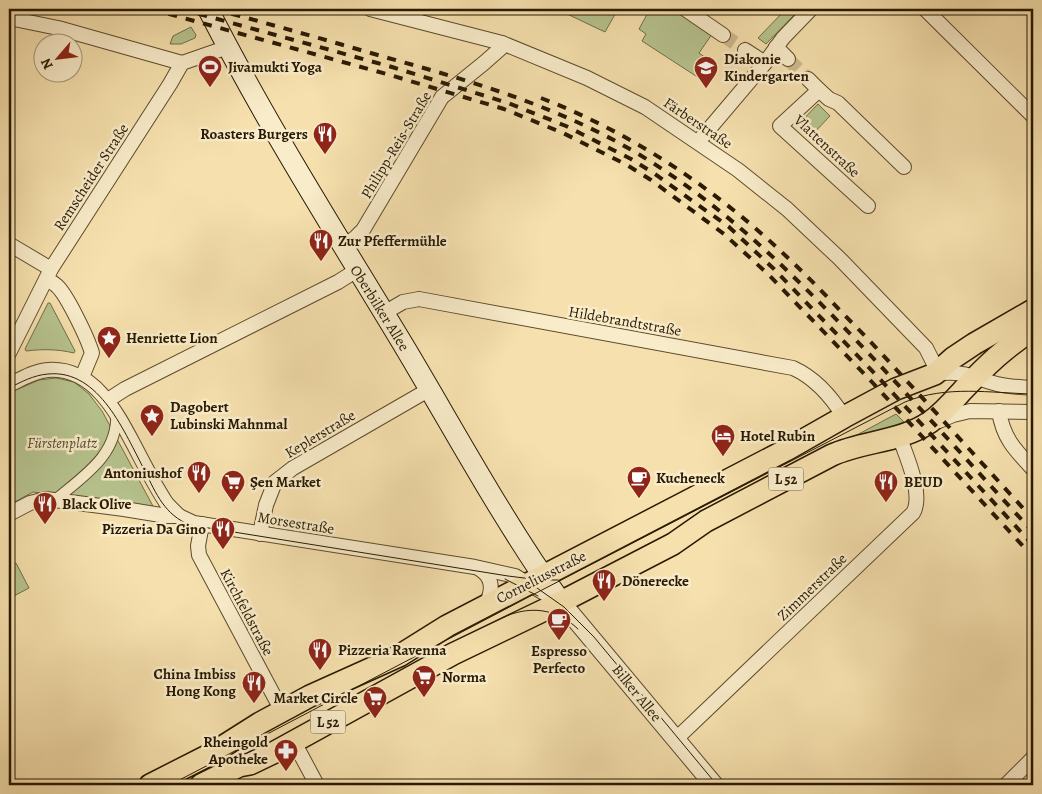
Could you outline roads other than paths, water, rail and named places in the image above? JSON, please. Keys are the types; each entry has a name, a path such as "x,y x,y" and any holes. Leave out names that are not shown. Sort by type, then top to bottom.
{"main road":[{"name":"Oberbilker Allee","path":"208,9 342,247 430,389 481,478 535,580 561,602"},
{"name":"L 52","path":"938,373 952,358 1033,310"},
{"name":"L 52","path":"931,421 999,353 1033,330"},
{"path":"938,373 947,376 950,381 948,397 950,404"},
{"name":"Corneliusstraße","path":"150,785 211,754 282,711 340,681 399,656 446,626 786,450 896,389 938,373"},
{"name":"Corneliusstraße","path":"201,785 239,766 250,764 269,755 297,748 338,716 453,654 561,602 673,544 706,521 832,455 846,449 898,436 931,421"},
{"name":"L 52","path":"338,716 327,712 322,702 338,692 340,681"}],"street":[{"name":"Färberstraße","path":"370,9 502,43 587,78 645,107 738,170 788,209 839,258 926,348 938,373"},
{"path":"686,9 723,35"},
{"path":"698,142 765,63 776,47 811,9"},
{"path":"925,9 1033,116"},
{"path":"9,18 58,28 182,63 228,47"},
{"name":"Philipp-Reis-Straße","path":"342,247 356,237 367,224 442,97 501,48 502,43"},
{"path":"776,47 788,59"},
{"path":"745,50 765,63"},
{"name":"Remscheider Straße","path":"9,353 49,274 182,63"},
{"path":"808,79 829,99 838,103 904,167"},
{"name":"Vlattenstraße","path":"820,90 780,126 868,206"},
{"path":"9,244 49,274 63,294 92,352 89,364 82,378"},
{"path":"112,406 125,389 339,281 357,270"},
{"name":"Hildebrandtstraße","path":"384,313 403,302 419,299 793,368 808,376 824,391 844,417"},
{"path":"9,385 34,373 47,370 62,370 82,378 98,390 112,406 160,494 179,516"},
{"path":"938,373 954,372 976,376 1012,387 1033,388"},
{"name":"Keplerstraße","path":"260,534 266,505 275,482 293,468 430,389"},
{"path":"9,514 39,500 55,500 91,471 99,462 114,433 117,423 112,406"},
{"path":"931,421 940,421 970,411 1033,412"},
{"path":"999,411 1001,424 1009,443 1033,469"},
{"name":"Zimmerstraße","path":"675,740 913,513 918,497 898,436"},
{"name":"Morsestraße","path":"55,500 167,516 179,516 194,523 475,567 535,580"},
{"name":"Kirchfeldstraße","path":"202,524 198,546 199,555 282,711"},
{"path":"475,567 484,572 492,585 486,606"},
{"name":"Bilker Allee","path":"561,602 714,785"},
{"path":"297,748 317,785"},
{"path":"1006,785 1033,758"}],"tunnel":[{"path":"723,35 745,50"},
{"path":"788,59 808,79"}],"tram line":[{"path":"9,388 33,377 48,374 66,375 82,382 96,393 119,423 162,503 174,516 190,525 508,576 558,580"},
{"path":"170,785 905,402 936,393 968,391 1033,394"},
{"path":"505,579 538,596"},
{"path":"537,588 564,607 594,637 717,785"},
{"path":"502,618 522,611 542,611 561,617 578,629"}],"railway":[{"path":"151,9 390,75 504,109 563,133 627,165 651,180 724,234 769,275 871,381 1033,557"},
{"path":"181,9 392,67 508,103 566,126 631,159 655,174 729,227 774,269 878,377 1033,545"},
{"path":"214,9 421,67 485,87 580,123 640,155 671,175 728,217 780,264 831,314 1033,532"},
{"path":"541,98 608,128 672,165 731,208 760,232 808,277 867,338 1033,519"}],"place":[{"name":"Jivamukti Yoga","path":"210,88"},
{"name":"Diakonie Kindergarten","path":"706,89"},
{"name":"Roasters Burgers","path":"325,155"},
{"name":"Zur Pfeffermühle","path":"321,262"},
{"name":"Henriette Lion","path":"109,359"},
{"name":"Dagobert Lubinski Mahnmal","path":"152,437"},
{"name":"Hotel Rubin","path":"723,457"},
{"name":"Antoniushof","path":"199,494"},
{"name":"Kucheneck","path":"639,499"},
{"name":"Şen Market","path":"233,503"},
{"name":"BEUD","path":"886,503"},
{"name":"Black Olive","path":"45,525"},
{"name":"Pizzeria Da Gino","path":"223,550"},
{"name":"Dönerecke","path":"604,602"},
{"name":"Espresso Perfecto","path":"559,641"},
{"name":"Pizzeria Ravenna","path":"320,671"},
{"name":"Norma","path":"424,698"},
{"name":"China Imbiss Hong Kong","path":"254,704"},
{"name":"Market Circle","path":"375,719"},
{"name":"Rheingold Apotheke","path":"286,772"}],"park label":[{"name":"Fürstenplatz","path":"62,443"}]}
